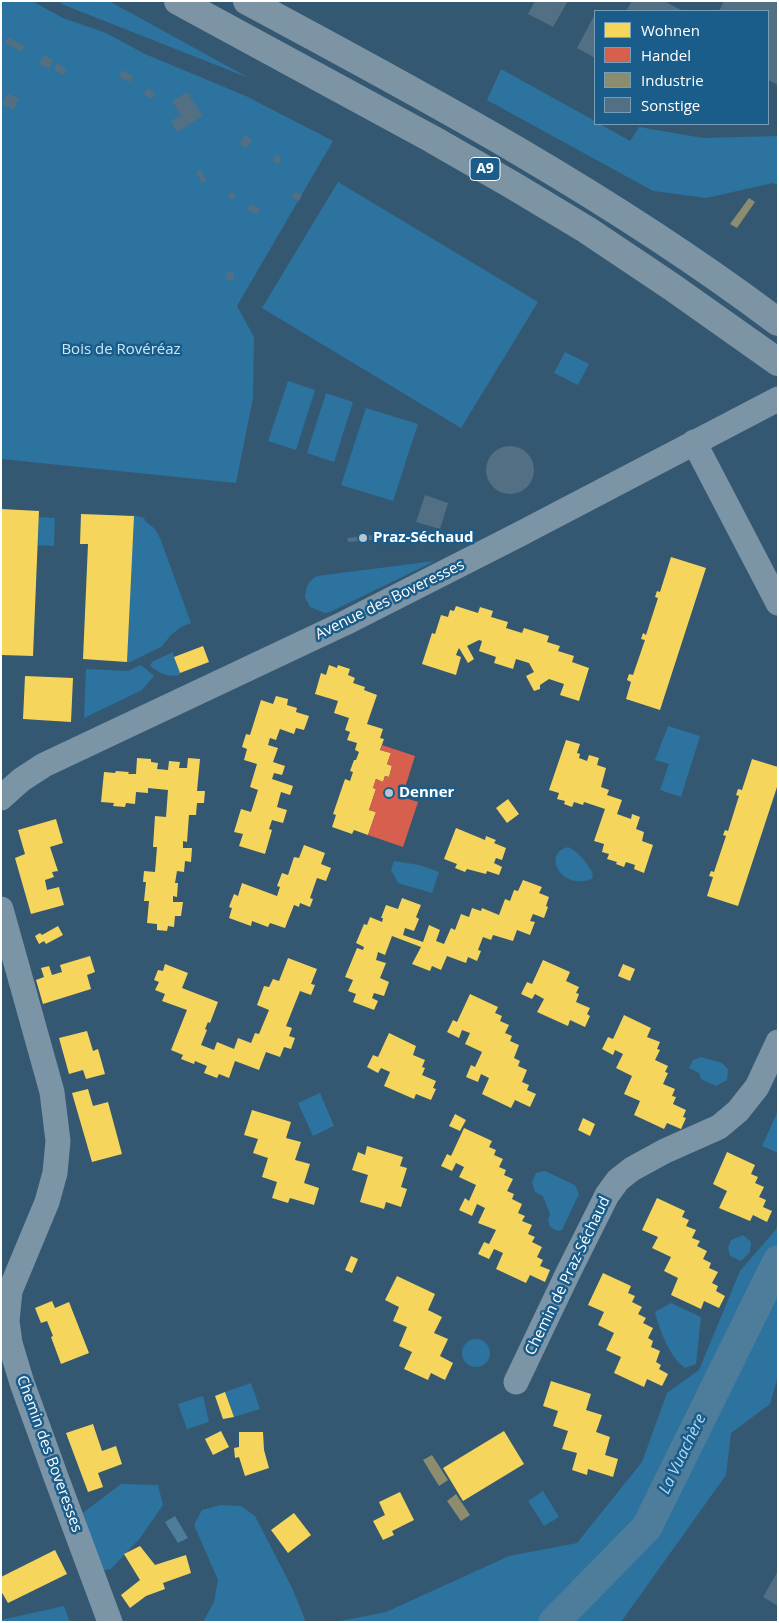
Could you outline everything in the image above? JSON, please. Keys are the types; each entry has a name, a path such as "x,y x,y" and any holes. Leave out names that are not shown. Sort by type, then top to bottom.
{"highway":[{"name":"A9","path":"178,1 415,129 514,186 587,230 778,362"},
{"name":"A9","path":"247,1 471,123 533,159 685,255 778,322"}],"street":[{"name":"Avenue des Boveresses","path":"1,798 21,780 44,765 346,623 778,399"},
{"path":"694,442 778,603"},
{"name":"Chemin des Boveresses","path":"1,908 52,1092 58,1141 55,1173 47,1202 10,1291 7,1316 10,1343 22,1383 110,1622"},
{"name":"Chemin de Praz-Séchaud","path":"516,1382 571,1266 607,1195 618,1180 632,1169 665,1151 719,1127 738,1111 757,1087 778,1042"}],"green space":[{"name":"Bois de Rovéréaz","path":"1,1 32,1 63,18 106,33 145,54 246,96 333,141 237,306 254,337 253,398 236,483 1,459"},
{"path":"57,1 109,1 249,78 64,5"},
{"path":"501,69 594,120 594,125 602,125 630,141 639,127 703,138 778,136 778,185 773,183 706,198 653,191 487,100"},
{"path":"338,182 538,302 461,428 262,308"},
{"path":"565,352 589,364 578,385 554,373"},
{"path":"288,381 315,390 296,450 268,441"},
{"path":"326,393 353,402 334,462 307,453"},
{"path":"366,408 418,424 393,501 341,485"},
{"path":"133,515 145,518 144,520 155,529 160,538 191,623 181,627 171,635 161,647 127,662"},
{"path":"39,517 55,518 54,546 38,545"},
{"path":"435,561 330,612 325,613 310,607 305,597 308,585 317,576"},
{"path":"173,652 179,675 167,675 150,666 152,662"},
{"path":"141,665 154,676 142,690 84,718 86,669 128,671"},
{"path":"668,726 700,736 681,797 660,790 669,764 655,760"},
{"path":"568,847 586,862 593,874 592,879 571,880 563,876 558,870 556,856 560,851"},
{"path":"394,861 419,865 439,872 432,893 398,883 391,870"},
{"path":"701,1057 722,1063 728,1069 727,1080 716,1086 701,1079 699,1073 689,1068 693,1060"},
{"path":"320,1093 334,1126 313,1136 298,1103"},
{"path":"778,1111 778,1153 762,1146"},
{"path":"545,1171 575,1185 579,1194 562,1230 558,1231 550,1227 548,1220 550,1214 543,1196 535,1192 532,1182 536,1173"},
{"path":"778,1227 778,1376 770,1404 731,1433 726,1475 621,1622 335,1622 386,1612 509,1556 577,1543 642,1462 667,1393 699,1370 740,1271"},
{"path":"743,1235 751,1242 750,1252 741,1261 730,1256 728,1248 731,1240"},
{"path":"671,1303 701,1317 696,1364 685,1368 670,1350 662,1335 655,1312"},
{"path":"476,1339 486,1343 490,1353 486,1363 476,1367 466,1363 462,1353 466,1343"},
{"path":"251,1383 260,1409 234,1417 225,1392"},
{"path":"203,1396 209,1422 187,1429 178,1404"},
{"path":"121,1484 158,1485 163,1505 140,1538 111,1569 99,1571 80,1515"},
{"path":"543,1491 559,1517 544,1526 528,1501"},
{"path":"221,1505 241,1506 255,1516 293,1590 306,1622 203,1622 214,1602 218,1580 194,1525 202,1510"},
{"path":"64,1606 70,1622 1,1622 1,1620"}],"shaded area":[{"path":"175,1516 188,1538 178,1543 165,1522"}],"building: Wohnen":[{"path":"1,509 39,511 33,656 1,655"},
{"path":"81,514 134,516 127,662 83,659 88,544 80,544"},
{"path":"671,557 706,568 660,710 626,699 631,682 627,680 629,674 633,675 645,640 641,639 643,633 646,635 658,598 655,597 657,591 660,592"},
{"path":"456,606 478,613 480,607 493,611 491,617 508,622 506,628 522,633 524,628 549,636 547,642 560,646 558,651 574,656 572,662 589,668 579,701 560,695 564,684 549,679 540,685 540,689 534,691 526,676 534,672 529,663 516,659 513,669 494,663 496,657 479,651 482,641 479,640 467,646 474,659 468,663 459,648 456,655 461,657 456,675 422,664 432,633 435,634 441,615 448,617 450,610 454,611"},
{"path":"203,646 209,662 180,673 174,657"},
{"path":"329,665 337,668 338,665 350,669 348,675 355,678 353,683 365,687 364,690 377,695 367,724 383,729 380,738 384,739 380,750 391,753 387,764 392,766 389,777 385,776 383,782 376,779 373,788 376,789 369,810 376,812 368,835 354,830 352,834 332,827 336,815 333,814 345,779 350,781 353,772 350,771 359,752 355,750 357,743 347,740 350,732 345,730 349,718 334,713 338,701 315,694 321,673 326,675"},
{"path":"25,676 73,678 71,722 23,719"},
{"path":"276,696 288,699 287,705 297,708 296,712 309,716 304,730 296,728 294,734 280,729 276,740 270,738 268,745 278,748 273,762 285,766 282,775 274,773 272,779 293,786 290,795 281,792 277,807 287,810 283,823 272,820 269,829 272,830 265,854 239,846 243,834 234,832 241,809 251,812 258,790 250,787 257,764 244,760 247,749 242,747 246,734 250,735 261,700 273,704"},
{"path":"566,740 580,744 577,753 580,754 579,758 587,761 589,755 599,758 597,765 606,768 601,787 609,790 607,795 622,800 617,814 631,819 632,814 640,817 636,829 644,832 642,841 653,845 644,873 634,869 635,865 626,862 624,867 616,864 617,862 607,859 609,854 602,852 604,844 594,841 605,809 584,802 583,805 574,802 572,807 564,804 565,801 557,799 559,793 549,790"},
{"path":"137,758 151,759 151,762 158,763 157,769 168,770 169,761 180,762 179,768 187,768 188,758 200,759 197,791 205,791 204,803 197,803 196,815 189,815 187,842 183,841 183,848 192,848 191,862 185,861 184,872 177,871 175,883 178,883 177,897 173,896 173,902 183,902 181,916 175,916 174,927 168,926 167,931 157,930 157,924 147,923 149,901 144,901 146,882 143,882 144,871 155,872 157,847 153,847 155,816 166,817 168,790 148,788 148,793 136,792 135,804 126,803 125,807 113,806 114,803 101,802 104,772 115,773 116,771 136,774"},
{"path":"752,759 778,767 778,784 738,906 707,896 713,877 709,876 711,871 714,872 726,836 723,835 725,830 728,831 739,796 736,795 738,789 742,790"},
{"path":"508,799 519,814 507,823 496,808"},
{"path":"56,819 63,843 50,847 58,871 52,872 54,877 45,880 47,890 59,887 64,905 31,914 15,858 25,854 18,830"},
{"path":"456,828 485,840 486,836 496,840 494,843 506,848 502,860 496,858 494,863 502,867 499,875 487,871 486,874 467,869 465,872 455,868 457,864 444,859"},
{"path":"304,845 325,853 321,864 331,868 326,881 317,878 310,898 313,899 310,907 300,903 299,907 294,905 285,928 270,923 268,927 252,921 251,926 229,918 232,908 229,907 234,894 238,896 242,883 277,896 280,887 277,886 282,873 288,875 294,857 299,858"},
{"path":"523,880 542,887 539,893 549,897 544,918 533,914 530,921 535,922 530,935 517,930 513,941 493,935 491,940 483,937 478,950 481,951 477,961 468,957 466,963 447,956 441,970 432,966 430,971 412,964 421,947 392,936 385,955 378,952 376,960 386,963 380,978 389,982 384,996 374,993 372,998 378,1001 374,1010 353,1002 356,994 348,991 353,980 345,977 357,948 363,950 364,947 356,943 364,924 367,925 370,917 382,922 383,918 381,918 386,905 398,909 402,898 421,905 416,917 419,919 414,931 405,928 403,935 423,942 429,925 440,930 436,941 444,944 451,928 455,930 461,914 469,917 472,908 481,911 482,908 499,915 505,899 510,901 514,890 518,891"},
{"path":"58,926 63,935 46,944 44,941 39,944 35,936 40,933 42,935"},
{"path":"90,956 95,972 87,975 91,989 43,1004 36,980 44,977 41,968 49,966 52,975 62,972 60,965"},
{"path":"288,958 317,969 311,984 315,985 311,995 300,991 286,1026 292,1028 289,1036 295,1038 291,1049 284,1047 280,1057 266,1052 259,1070 235,1061 229,1078 219,1074 217,1078 204,1073 207,1066 195,1061 194,1064 181,1059 183,1055 171,1050 187,1010 162,1001 165,994 155,990 159,982 154,980 158,970 163,971 165,964 188,973 182,988 218,1002 210,1023 208,1022 205,1029 207,1030 201,1045 214,1050 217,1042 234,1049 238,1038 251,1043 255,1033 259,1034 269,1010 257,1005 264,986 269,987 273,979 279,981"},
{"path":"543,960 570,972 566,981 579,987 576,993 579,994 576,1002 590,1008 587,1014 590,1016 585,1027 570,1020 568,1026 537,1012 544,999 535,994 532,999 521,994 527,982 532,984"},
{"path":"623,964 635,969 630,981 618,976"},
{"path":"470,994 498,1007 495,1013 502,1016 500,1021 509,1025 505,1033 512,1036 510,1041 519,1045 514,1058 520,1061 518,1066 527,1070 522,1082 529,1085 527,1090 536,1094 530,1107 515,1100 511,1108 482,1094 489,1078 481,1074 478,1082 466,1077 471,1065 475,1067 482,1052 465,1044 470,1033 462,1030 459,1038 447,1032 453,1020 457,1022"},
{"path":"624,1015 651,1028 647,1037 660,1042 657,1049 660,1050 655,1060 668,1066 665,1072 668,1073 663,1084 675,1089 672,1096 676,1097 673,1104 686,1110 683,1117 686,1118 681,1129 667,1123 664,1129 634,1115 640,1101 624,1094 632,1076 616,1068 623,1054 615,1050 613,1055 602,1049 608,1037 613,1039"},
{"path":"87,1031 93,1051 98,1049 105,1074 86,1079 83,1070 69,1074 59,1038"},
{"path":"389,1033 416,1046 413,1055 425,1060 422,1067 425,1068 422,1075 436,1081 433,1088 436,1089 431,1100 416,1094 414,1099 384,1086 390,1072 381,1068 378,1073 367,1067 373,1055 378,1057"},
{"path":"88,1089 93,1106 108,1102 122,1154 92,1162 72,1093"},
{"path":"252,1110 291,1122 286,1138 301,1142 295,1160 310,1164 304,1183 319,1188 314,1205 290,1198 288,1203 272,1198 277,1182 262,1177 268,1158 253,1153 258,1139 244,1135"},
{"path":"455,1114 466,1120 460,1131 449,1126"},
{"path":"583,1118 595,1124 590,1136 578,1130"},
{"path":"464,1128 492,1141 489,1147 496,1150 494,1155 503,1159 499,1167 506,1170 504,1175 513,1179 507,1191 514,1194 512,1199 522,1204 518,1213 525,1216 522,1221 532,1225 528,1234 535,1237 532,1242 542,1247 537,1257 543,1260 540,1266 550,1270 545,1282 530,1275 526,1283 496,1269 503,1253 494,1249 489,1259 478,1254 484,1242 489,1244 496,1230 478,1223 485,1208 477,1204 472,1216 459,1210 465,1198 469,1201 476,1185 459,1177 464,1167 456,1163 452,1171 441,1166 447,1154 451,1156"},
{"path":"367,1146 403,1157 400,1166 407,1168 401,1187 407,1189 401,1207 386,1202 384,1209 360,1202 368,1175 352,1170 358,1152 365,1155"},
{"path":"727,1152 755,1165 751,1174 758,1177 755,1183 764,1187 759,1197 766,1200 763,1207 772,1211 767,1222 753,1215 750,1221 719,1208 727,1191 713,1184"},
{"path":"657,1198 685,1211 682,1217 689,1220 686,1226 696,1230 692,1238 700,1241 697,1246 707,1251 703,1259 711,1263 709,1268 718,1272 712,1283 718,1286 716,1291 725,1296 719,1308 704,1301 701,1309 671,1295 678,1278 664,1271 671,1257 652,1248 658,1237 642,1230"},
{"path":"351,1256 358,1259 352,1273 345,1270"},
{"path":"603,1273 631,1286 628,1293 635,1296 632,1302 642,1307 638,1314 646,1318 643,1323 653,1328 648,1338 653,1341 651,1347 660,1351 656,1362 661,1365 659,1369 668,1374 662,1386 647,1379 644,1387 614,1373 621,1357 606,1350 614,1333 598,1325 604,1312 588,1305"},
{"path":"397,1276 435,1294 428,1310 442,1317 434,1333 448,1339 440,1356 453,1363 445,1380 431,1373 428,1380 404,1369 412,1352 399,1346 407,1327 393,1321 399,1307 385,1300"},
{"path":"52,1301 55,1308 69,1302 89,1353 61,1364 47,1321 41,1323 35,1308"},
{"path":"551,1381 591,1394 586,1410 602,1415 596,1432 610,1437 605,1455 618,1459 613,1477 588,1469 587,1475 572,1470 577,1453 562,1449 568,1431 553,1426 558,1411 543,1406"},
{"path":"225,1392 234,1417 223,1419 215,1396"},
{"path":"93,1424 102,1451 116,1446 122,1464 98,1473 103,1487 88,1492 66,1433"},
{"path":"221,1431 229,1447 213,1455 205,1439"},
{"path":"504,1431 524,1464 463,1501 443,1468"},
{"path":"239,1432 263,1432 264,1450 269,1468 245,1476 239,1457 235,1458 234,1448 239,1447"},
{"path":"400,1492 414,1520 392,1531 394,1535 383,1540 373,1521 385,1515 379,1502"},
{"path":"294,1513 311,1535 288,1553 271,1530"},
{"path":"140,1546 155,1565 186,1555 191,1573 163,1583 165,1589 146,1596 130,1608 121,1595 140,1580 124,1554"},
{"path":"55,1550 67,1574 8,1603 1,1591 1,1577"}],"building: Handel":[{"name":"Denner","path":"382,745 415,756 402,797 418,802 403,847 368,835 376,812 369,810 376,789 373,788 376,779 383,782 385,776 389,777 392,766 387,764 391,753 380,750"}],"building: Industrie":[{"path":"749,198 755,202 737,228 730,224"},
{"path":"432,1455 448,1480 439,1486 423,1460"},
{"path":"456,1494 470,1515 461,1521 447,1501"}],"building: Sonstige":[{"path":"535,1 568,1 553,27 528,14"},
{"path":"632,1 664,1 681,10 627,10"},
{"path":"724,1 778,1 778,85 769,80 769,10 720,10"},
{"path":"594,16 594,57 577,48"},
{"path":"8,37 25,46 22,52 5,43"},
{"path":"44,55 53,60 49,69 39,64"},
{"path":"57,63 67,69 63,75 54,70"},
{"path":"122,70 133,76 130,82 119,77"},
{"path":"147,88 155,92 152,99 144,95"},
{"path":"187,92 203,116 177,132 171,121 181,115 172,101"},
{"path":"8,93 19,99 13,110 2,104"},
{"path":"245,135 252,140 246,148 239,144"},
{"path":"276,155 282,159 278,165 272,160"},
{"path":"201,170 207,181 202,183 196,172"},
{"path":"295,191 302,195 299,201 292,198"},
{"path":"230,192 236,194 233,200 228,198"},
{"path":"250,204 260,208 258,214 247,210"},
{"path":"233,272 234,280 227,281 226,273"},
{"path":"510,446 519,448 527,453 532,461 534,470 532,479 527,487 519,492 510,494 501,492 493,487 488,479 486,470 488,461 493,453 501,448"},
{"path":"425,495 448,503 440,529 416,522"},
{"path":"372,535 374,540 348,542 347,538"},
{"path":"778,1571 778,1606 763,1597"}],"waterway":[{"name":"La Vuachère","path":"554,1622 647,1527 778,1261"}],"place":[{"name":"Praz-Séchaud","path":"363,538"},
{"name":"Denner","path":"389,793"}]}
